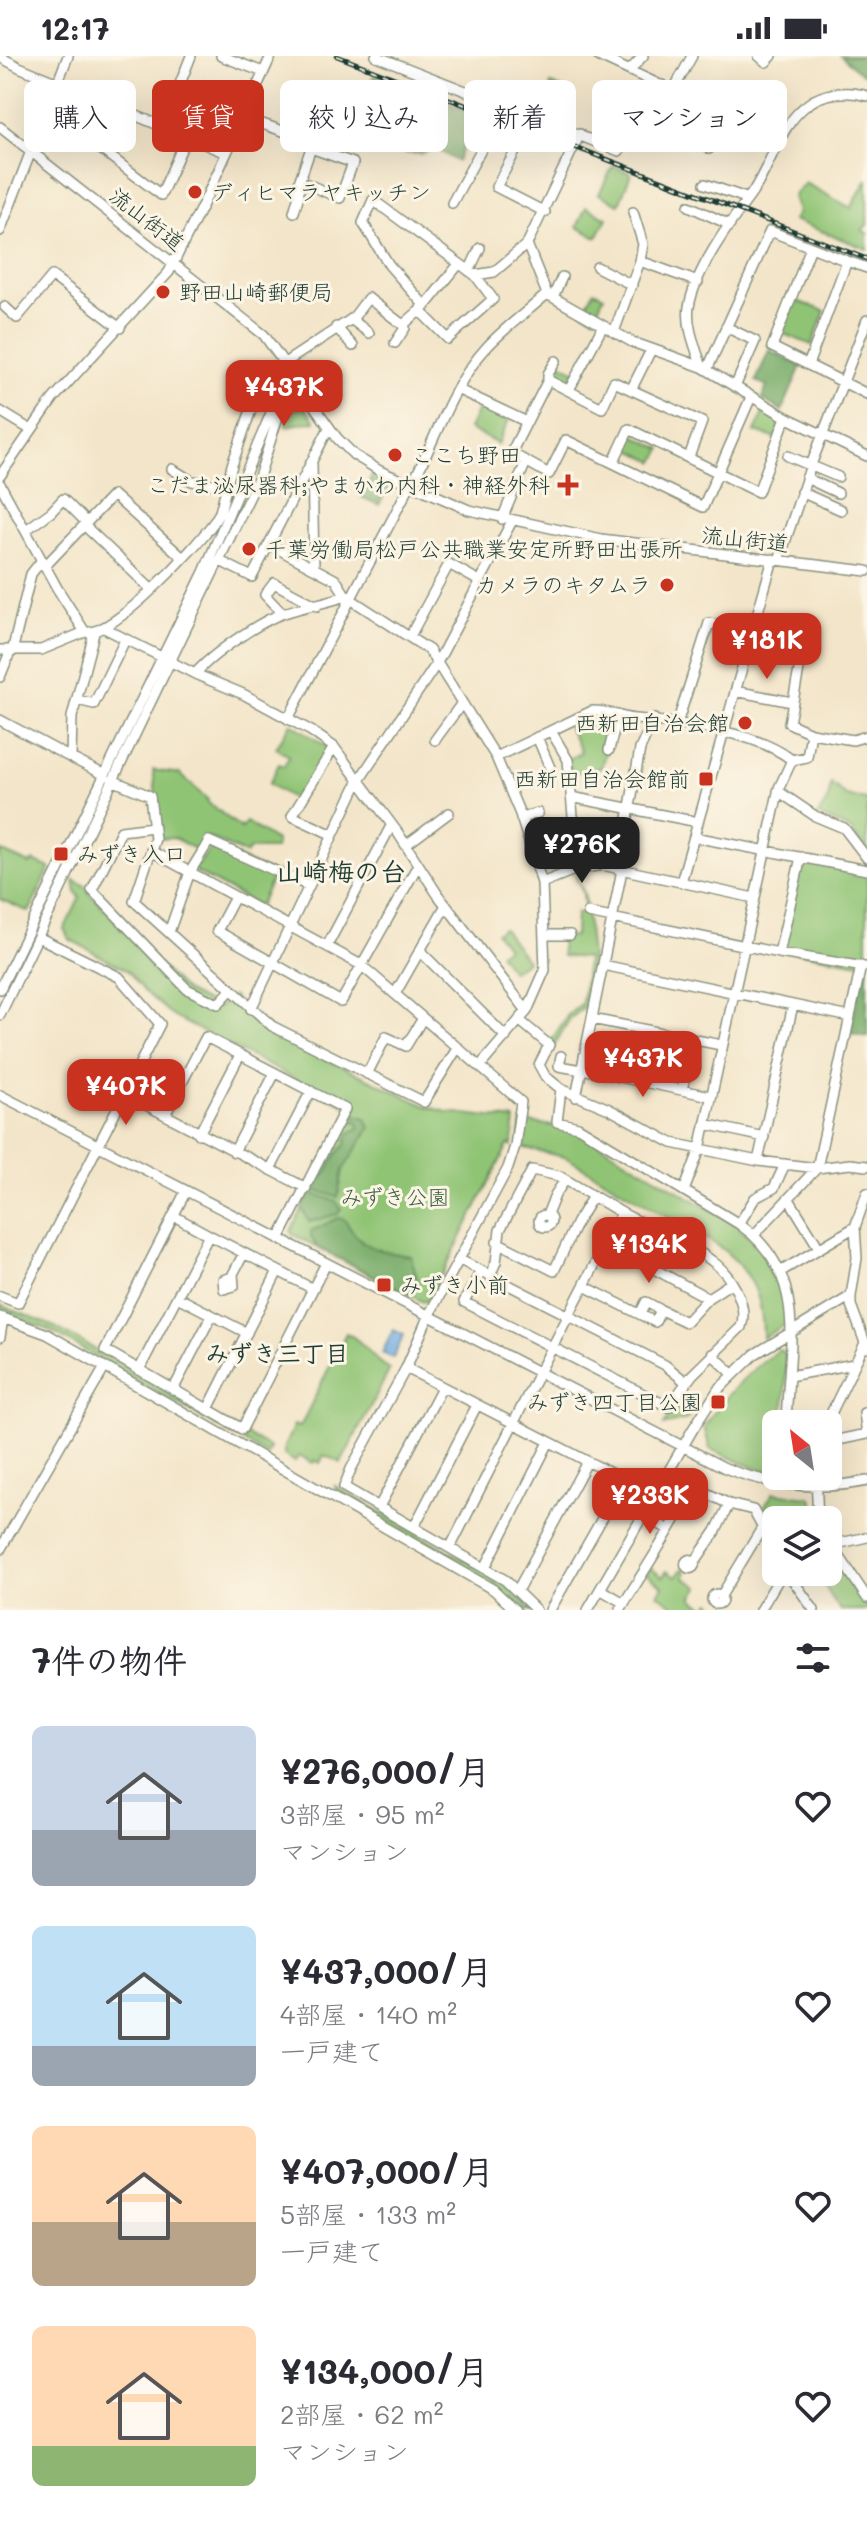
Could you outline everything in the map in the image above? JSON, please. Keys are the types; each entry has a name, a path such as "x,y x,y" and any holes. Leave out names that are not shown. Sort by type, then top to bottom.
{"street":[{"path":"59,80 68,56"},
{"path":"182,80 191,56"},
{"path":"221,56 263,72"},
{"path":"259,80 271,56"},
{"path":"376,56 592,139"},
{"path":"598,56 651,80"},
{"path":"630,70 643,56"},
{"path":"679,80 692,56"},
{"path":"759,56 766,62 772,56"},
{"path":"0,57 51,80"},
{"path":"787,130 816,98 842,93 867,96"},
{"path":"452,203 494,126 523,137 496,187 545,212"},
{"name":"流山街道","path":"0,127 24,145"},
{"path":"472,273 494,272 527,244 580,134"},
{"path":"0,231 30,152"},
{"name":"流山街道","path":"34,152 264,335 329,428 354,455 380,471 469,510 507,520 626,544 867,571"},
{"path":"104,152 161,195 180,152"},
{"path":"294,212 310,152"},
{"path":"300,181 340,198 353,163 322,152"},
{"path":"704,368 689,319 689,308 698,282 753,191 772,152"},
{"path":"0,476 53,399 120,328 174,263 226,153"},
{"path":"705,184 746,198"},
{"path":"373,200 459,264 472,273 493,299 448,339 423,314 423,307 389,265 363,223 373,200"},
{"path":"689,206 730,225"},
{"path":"614,332 643,248 633,212"},
{"path":"704,368 770,231 867,268"},
{"path":"527,244 550,296 651,350 704,368 786,417 867,456"},
{"path":"811,247 772,347 867,394"},
{"path":"472,273 480,248"},
{"path":"640,261 698,282"},
{"path":"808,365 847,261"},
{"path":"403,325 423,307 459,264"},
{"path":"597,267 632,285"},
{"path":"5,307 17,318 52,276 120,328"},
{"path":"288,719 459,390 487,348 550,296 562,277"},
{"path":"7,651 41,650 94,631 132,610 225,514 226,486 251,410 274,370 351,319 368,298 405,328 395,343"},
{"path":"351,319 369,333"},
{"path":"681,882 752,632 822,433 867,320"},
{"path":"569,390 603,326"},
{"path":"336,327 353,346"},
{"path":"726,327 755,341 735,387"},
{"path":"631,390 651,350"},
{"path":"556,361 511,453 549,474 566,440 703,507 751,397"},
{"path":"548,380 602,408 614,382 702,422 689,457"},
{"path":"0,1015 165,660 259,477 281,407 298,383 292,382 287,386 276,401 165,660"},
{"path":"459,390 527,422"},
{"path":"0,411 31,430"},
{"path":"613,463 629,429 758,492 786,417"},
{"path":"218,560 252,577 329,428"},
{"path":"788,456 838,477"},
{"path":"312,460 314,567"},
{"path":"251,1009 358,782 437,663 481,582 507,520 526,462"},
{"path":"172,469 192,481 226,486"},
{"path":"806,478 838,493"},
{"path":"0,484 44,563 94,631 125,640 195,674 224,684 334,747 446,905 527,1011"},
{"path":"300,484 311,489"},
{"path":"801,492 841,510"},
{"path":"0,677 31,574 113,495 182,557"},
{"path":"26,530 63,499 151,589"},
{"path":"269,544 336,580 349,598 429,650 496,757 521,818 542,883 545,970 527,1011 480,1066"},
{"path":"410,636 449,564 481,582"},
{"path":"282,613 265,595 274,583 317,606"},
{"path":"195,674 221,649 282,613 349,598"},
{"path":"677,724 709,623 803,648 789,723 811,733 853,740 867,736"},
{"path":"71,758 70,737 94,631"},
{"path":"77,700 94,704 125,640"},
{"path":"735,691 792,702"},
{"path":"435,740 462,703"},
{"path":"496,757 592,711 724,733 751,740 792,760 807,757 811,733"},
{"path":"609,750 618,715"},
{"path":"576,1097 613,918 640,749 654,719"},
{"path":"0,720 41,744 150,796 155,839 134,901 251,1009 283,1034 424,1102 458,1047"},
{"path":"551,731 568,760 576,830 594,866"},
{"path":"537,737 551,770"},
{"path":"333,835 292,816 334,747"},
{"path":"684,1191 700,1149 778,791 792,760"},
{"path":"0,989 109,778"},
{"path":"778,791 815,816 844,828 867,858"},
{"path":"571,797 698,822"},
{"path":"406,845 449,813"},
{"path":"521,818 538,813"},
{"path":"327,946 391,826"},
{"path":"153,827 121,831 92,890 187,989 218,1004 231,990"},
{"path":"694,837 867,870"},
{"path":"169,932 190,872 209,841 309,886"},
{"path":"533,850 553,843"},
{"path":"151,851 361,965 521,1102 515,1146 508,1168 429,1315 406,1368 344,1487 485,1568 517,1591 536,1610"},
{"path":"779,953 801,857"},
{"path":"235,897 217,931 341,1002 418,865"},
{"path":"542,883 574,870 594,866 754,898"},
{"path":"395,994 446,905"},
{"path":"588,913 779,953 864,967 817,1168 754,1235"},
{"path":"544,935 570,935"},
{"path":"0,1296 18,1303 160,1024 119,977 38,937"},
{"path":"420,951 506,1037"},
{"path":"603,965 850,1017"},
{"path":"758,1161 793,1005"},
{"path":"367,1074 386,1037 406,1046 423,1018"},
{"path":"592,1019 721,1045"},
{"path":"519,1020 549,1045 539,1065 545,1076 561,1089 609,1109 672,1143 758,1161 817,1168 850,1164 867,1166"},
{"path":"675,1036 672,1053 689,1056"},
{"path":"165,1115 206,1037 345,1109 279,1239"},
{"path":"682,1090 693,1040"},
{"path":"199,1134 240,1055"},
{"path":"561,1056 559,1066 710,1096"},
{"path":"234,1152 275,1073"},
{"path":"561,1089 557,1122 578,1127 754,1235 780,1272 791,1304 793,1331 787,1410"},
{"path":"270,1170 311,1091"},
{"path":"125,1094 306,1188"},
{"path":"0,1095 682,1446 746,1477 762,1480"},
{"path":"705,1124 764,1137"},
{"path":"739,1224 755,1198 774,1188 785,1164"},
{"path":"532,1170 565,1180 707,1258 720,1268 731,1283 743,1310 741,1327 686,1382 669,1407 464,1302 496,1262 500,1230 532,1170"},
{"path":"547,1215 565,1180"},
{"path":"186,1191 105,1350 242,1429 326,1263"},
{"path":"833,1410 866,1345 851,1305 851,1296 857,1258 855,1227 867,1193"},
{"path":"497,1242 554,1271 593,1196"},
{"path":"789,1199 819,1248"},
{"path":"450,1548 622,1213"},
{"path":"174,1216 313,1289"},
{"path":"780,1272 855,1227"},
{"path":"139,1370 209,1235"},
{"path":"606,1243 708,1298"},
{"path":"232,1277 244,1253"},
{"path":"460,1260 665,1365 686,1382"},
{"path":"208,1409 278,1271"},
{"path":"584,1286 655,1322 661,1310 686,1322 708,1298 731,1283"},
{"path":"588,1610 704,1410 733,1374 755,1354 851,1296"},
{"path":"177,1297 247,1333"},
{"path":"173,1390 212,1315"},
{"path":"0,1337 2,1318 47,1334 494,1590 515,1610"},
{"path":"712,1354 733,1374"},
{"path":"789,1376 854,1364"},
{"path":"0,1550 105,1367"},
{"path":"406,1368 624,1480 550,1610"},
{"path":"379,1507 442,1387"},
{"path":"414,1527 477,1405"},
{"path":"842,1439 867,1434 864,1413 867,1412"},
{"path":"485,1568 549,1442"},
{"path":"517,1591 587,1462"},
{"path":"842,1481 867,1481"},
{"path":"600,1589 622,1606 692,1489 696,1488 729,1504 753,1510 762,1528 721,1596"},
{"path":"694,1563 716,1531 729,1504"},
{"path":"643,1514 669,1530"},
{"path":"842,1540 867,1537"},
{"path":"842,1560 866,1595"},
{"path":"760,1610 776,1586"},
{"path":"796,1586 814,1610"}],"green space":[{"path":"841,56 867,56 867,67 862,74"},
{"path":"448,103 464,109 464,146 457,161 441,152 448,152"},
{"path":"613,166 631,173 619,204 599,194"},
{"path":"867,179 867,225 862,230 867,233 867,249 793,220 798,212 793,196 805,183 851,208"},
{"path":"586,207 607,218 597,237 577,227"},
{"path":"594,291 604,296 594,317 583,311"},
{"path":"794,300 825,311 812,345 781,333"},
{"path":"769,350 801,366 782,411 762,399 767,386 756,381"},
{"path":"557,361 575,371 569,384 552,378"},
{"path":"481,403 510,417 498,444 469,429"},
{"path":"305,408 315,421 286,426 286,410"},
{"path":"765,408 782,421 775,438 755,432"},
{"path":"633,435 662,449 655,462 625,447"},
{"path":"373,474 391,482 379,505 361,497"},
{"path":"594,711 615,717 601,768 571,773 569,759 581,752 567,725"},
{"path":"291,723 329,748 295,800 269,784 279,764 284,766 289,756 276,748"},
{"path":"153,770 180,774 207,802 241,828 246,822 276,841 275,849 250,849 246,854 208,837 199,851 174,838 161,839"},
{"path":"831,783 846,796 867,800 867,853 851,830 818,815 828,799"},
{"path":"212,846 274,874 259,906 196,872 195,869"},
{"path":"0,851 30,864 33,861 50,868 29,912 0,899"},
{"path":"802,862 867,872 867,964 784,950"},
{"path":"574,872 584,893 586,906 591,958 589,998 587,1005 571,1018 554,1045 550,1042 568,1015 582,1003 587,958 562,956 561,937 575,936 576,914 585,912 583,893"},
{"name":"みずき公園","path":"74,880 89,888 88,892 185,991 218,1008 232,996 267,1028 286,1040 426,1106 447,1112 515,1120 512,1146 508,1145 429,1300 423,1302 292,1234 353,1109 174,1017 144,991 128,971 69,939 64,929 80,898"},
{"path":"503,928 527,961 512,971 499,953 507,947 496,933"},
{"path":"867,971 867,1037 850,1033 863,973"},
{"path":"356,1115 366,1118 370,1128 343,1170 338,1197 314,1190 346,1145 348,1134 359,1128 358,1122 351,1121 349,1117"},
{"path":"522,1121 576,1130 736,1225 774,1269 784,1295 786,1324 763,1338 758,1297 739,1264 717,1245 565,1157 519,1147"},
{"path":"310,1193 336,1201 341,1209 338,1214 309,1222 302,1208"},
{"path":"338,1218 345,1220 365,1243 411,1256 418,1282 414,1290 407,1293 318,1248 311,1231"},
{"path":"0,1305 55,1327 270,1448 267,1455 49,1330 0,1312"},
{"path":"346,1333 390,1369 341,1463 324,1455 320,1463 299,1456 295,1462 284,1455 284,1447 294,1425 300,1427"},
{"path":"779,1350 787,1355 784,1410 762,1410 762,1470 710,1449 704,1427 720,1404 757,1366"},
{"path":"675,1405 691,1413 687,1419 664,1425"},
{"path":"335,1486 503,1582 531,1610 521,1610 497,1587 337,1495"},
{"path":"773,1493 813,1499 813,1506 765,1506"},
{"path":"842,1566 867,1604 867,1610 840,1610 824,1586 842,1586"},
{"path":"651,1568 662,1577 667,1571 676,1577 683,1568 686,1572 684,1577 699,1587 692,1598 707,1608 711,1602 715,1606 712,1610 671,1610 674,1606 658,1594 663,1586 646,1574"}],"water":[{"path":"393,1330 404,1335 393,1358 382,1353"}],"railway":[{"path":"337,56 867,259"}],"place":[{"name":"ディヒマラヤキッチン","path":"195,192"},
{"name":"野田山崎郵便局","path":"163,292"},
{"name":"ここち野田","path":"395,455"},
{"name":"こだま泌尿器科;やまかわ内科・神経外科","path":"568,485"},
{"name":"千葉労働局松戸公共職業安定所野田出張所","path":"249,549"},
{"name":"カメラのキタムラ","path":"667,585"},
{"name":"西新田自治会館","path":"745,723"},
{"name":"西新田自治会館前","path":"706,779"},
{"name":"みずき入口","path":"61,854"},
{"name":"みずき小前","path":"384,1285"},
{"name":"みずき四丁目公園","path":"718,1402"}],"district":[{"name":"山崎梅の台","path":"341,872"},
{"name":"みずき三丁目","path":"277,1354"}]}
